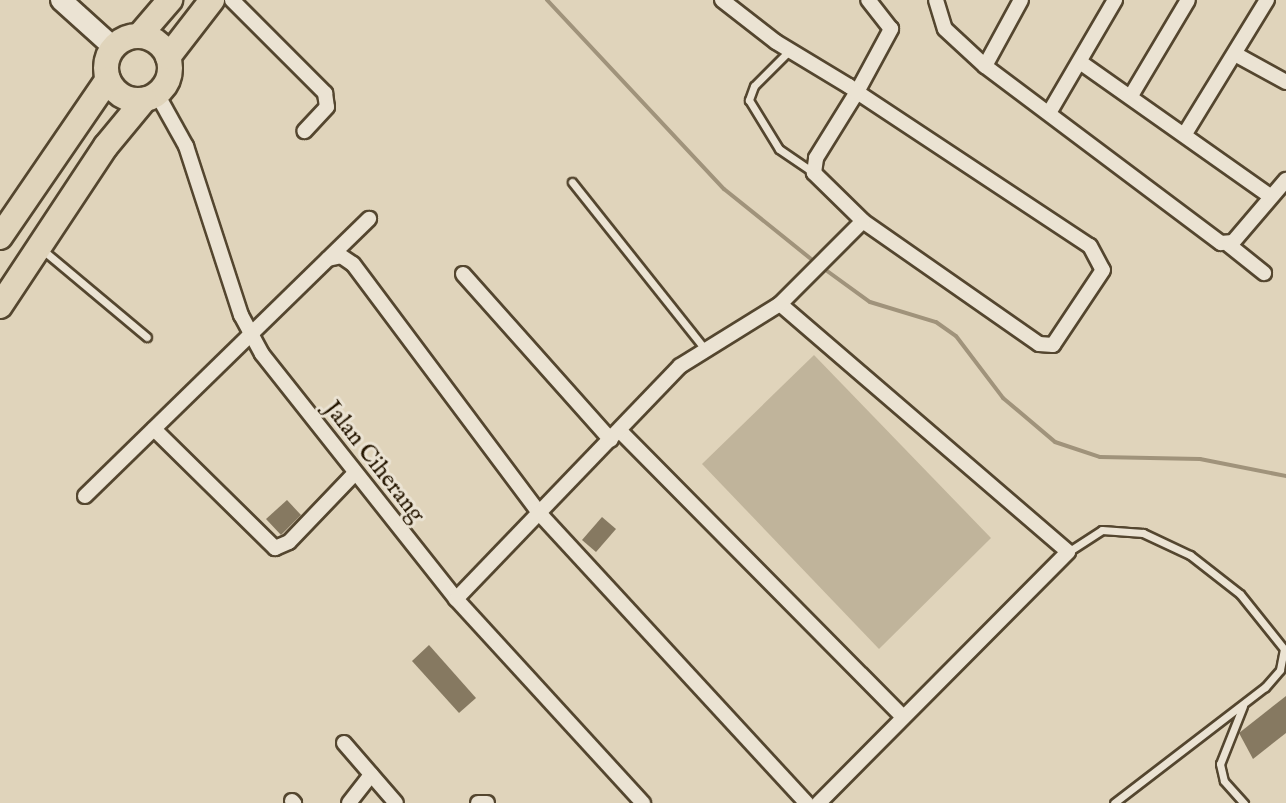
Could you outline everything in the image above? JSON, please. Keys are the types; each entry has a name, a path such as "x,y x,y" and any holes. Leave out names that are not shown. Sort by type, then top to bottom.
{"main road":[{"path":"61,0 113,47"},
{"path":"113,47 139,36 170,0"},
{"path":"0,306 39,247 150,97 166,84 168,57 212,0"},
{"path":"139,36 161,45 168,57"},
{"path":"0,237 108,79 113,47"},
{"path":"108,79 122,97 150,97"}],"street":[{"path":"232,0 325,93 327,107 305,131"},
{"path":"722,0 789,51 857,92 1090,246 1103,270 1048,346 863,221 814,173 816,158 857,92 891,29 868,0"},
{"path":"936,0 945,29 985,66 1264,273"},
{"path":"985,66 1021,0"},
{"path":"1049,113 1115,0"},
{"path":"1132,94 1188,0"},
{"path":"1186,132 1267,0"},
{"path":"1235,54 1286,82"},
{"path":"1080,62 1186,132 1270,196"},
{"name":"Jalan Ciherang","path":"150,97 186,146 250,334 354,474 456,599 643,803"},
{"path":"1229,245 1286,180"},
{"path":"85,496 369,219"},
{"path":"456,599 704,348 780,304 863,221"},
{"path":"328,259 341,256 353,264 539,513 807,803"},
{"path":"463,274 615,435 902,716"},
{"path":"780,304 1068,552 819,803"},
{"path":"154,429 275,548 289,542 354,474"},
{"path":"344,743 396,803"},
{"path":"349,803 371,775"},
{"path":"478,803 487,803"}],"lane":[{"path":"789,51 754,86 749,100 779,149 814,173"},
{"path":"572,182 704,348"},
{"path":"39,247 147,337"},
{"path":"1068,552 1102,530 1124,527 1190,555 1240,594 1284,649 1273,679 1114,803"},
{"path":"1244,703 1220,764 1224,781 1244,803"}],"shaded area":[{"path":"814,355 991,538 879,649 702,464"}],"building":[{"path":"287,500 301,515 281,535 266,519"},
{"path":"602,517 616,529 596,552 582,540"},
{"path":"429,645 476,698 459,713 412,661"},
{"path":"1286,696 1286,733 1253,759 1239,733"}],"waterway":[{"path":"547,0 724,189 816,263"},
{"path":"823,268 870,302 936,322 956,336 1003,398 1055,442 1100,457 1200,459 1286,476"}]}
